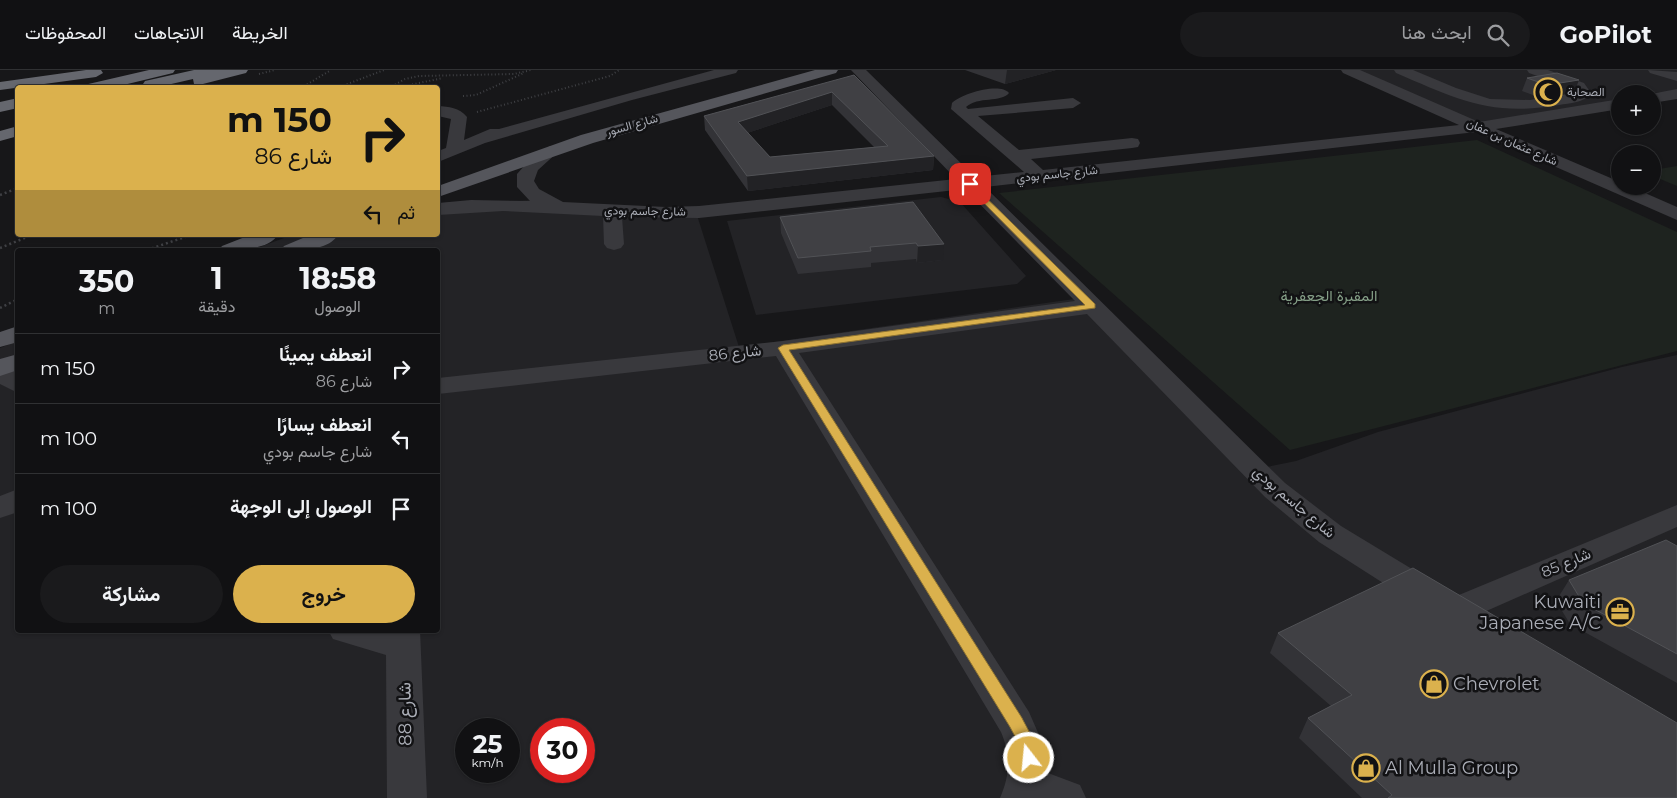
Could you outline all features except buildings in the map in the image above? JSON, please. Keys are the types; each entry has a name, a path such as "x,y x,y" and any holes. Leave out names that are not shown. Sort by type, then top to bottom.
{"highway":[{"path":"102,85 168,70"},
{"path":"149,85 214,70"},
{"path":"186,85 241,70"},
{"path":"0,86 103,71"},
{"path":"36,85 103,71"},
{"path":"0,92 15,89"},
{"path":"0,107 15,104"},
{"path":"0,118 15,115"},
{"path":"0,136 15,132"}],"main road":[{"name":"شارع السور","path":"440,191 544,145 786,70"},
{"name":"شارع السور","path":"544,145 627,126 831,70"},
{"path":"440,171 452,157"},
{"path":"296,248 323,237"},
{"path":"0,340 15,334"},
{"path":"0,368 15,362"}],"street":[{"path":"452,157 479,140 575,98 676,70"},
{"path":"479,140 620,99 731,70"},
{"path":"858,70 970,184"},
{"name":"شارع عثمان بن عفان","path":"1348,70 1611,175"},
{"name":"شارع عثمان بن عفان","path":"1365,70 1677,214"},
{"path":"1401,70 1474,100 1497,105 1520,106 1576,97 1583,93 1579,86 1534,70"},
{"path":"1655,70 1677,77"},
{"path":"1002,93 971,98 961,101 958,106 963,113 1040,176"},
{"path":"1661,97 1677,94"},
{"path":"963,113 1073,103"},
{"name":"شارع جاسم بودي","path":"440,209 501,205 559,206 612,212 699,212 970,184 1486,126 1611,106"},
{"path":"440,111 452,112 459,117 452,157"},
{"path":"1519,121 1552,131"},
{"path":"1015,156 1132,143"},
{"name":"شارع جاسم بودي","path":"544,145 528,170 525,179 528,190 532,194 559,206"},
{"name":"شارع جاسم بودي","path":"970,184 1275,490 1349,546 1466,619"},
{"path":"1659,195 1677,203"},
{"path":"612,212 614,244"},
{"name":"شارع 86","path":"440,386 783,348 1092,306"},
{"path":"783,348 1016,722 1027,744 1029,758 1024,791 1066,798"},
{"path":"0,373 15,383"},
{"path":"0,508 15,500"},
{"name":"شارع 85","path":"1466,619 1677,515"},
{"path":"367,633 403,638"},
{"name":"شارع 88","path":"403,638 407,798"}],"path":[{"path":"306,85 331,70"},
{"path":"345,85 384,70"},
{"path":"394,85 405,79 514,74 531,70"},
{"path":"461,96 476,95 531,70"},
{"path":"459,117 610,76 619,70"},
{"path":"410,85 454,76"},
{"path":"0,196 15,189"},
{"path":"0,248 27,237"},
{"path":"153,248 185,237"},
{"path":"0,308 15,300"}],"shaded area":[{"path":"1355,70 1677,70 1677,92 1661,93 1661,85 1611,85 1611,104 1481,124"},
{"path":"941,197 960,202 1026,276 1017,284 756,315 727,221"},
{"path":"534,200 613,210 695,209 739,347 1081,298 1262,468 1296,461 1378,432 1622,367 1677,355 1677,798 0,798 0,348 15,342 15,633 440,633 440,248 257,248 287,237 440,237 440,206"}],"green space":[{"name":"المقبرة الجعفرية","path":"1477,140 1677,232 1677,351 1290,450 999,193"},
{"path":"1677,166 1677,186 1661,179 1661,169"}],"place":[{"name":"الصحابة","path":"1548,92"},
{"name":"Kuwaiti Japanese A/C","path":"1620,612"},
{"name":"Chevrolet","path":"1434,684"},
{"name":"Al Mulla Group","path":"1366,768"}],"route":[{"path":"970,184 1092,306 783,348 1016,722 1027,744 1029,758"}]}
